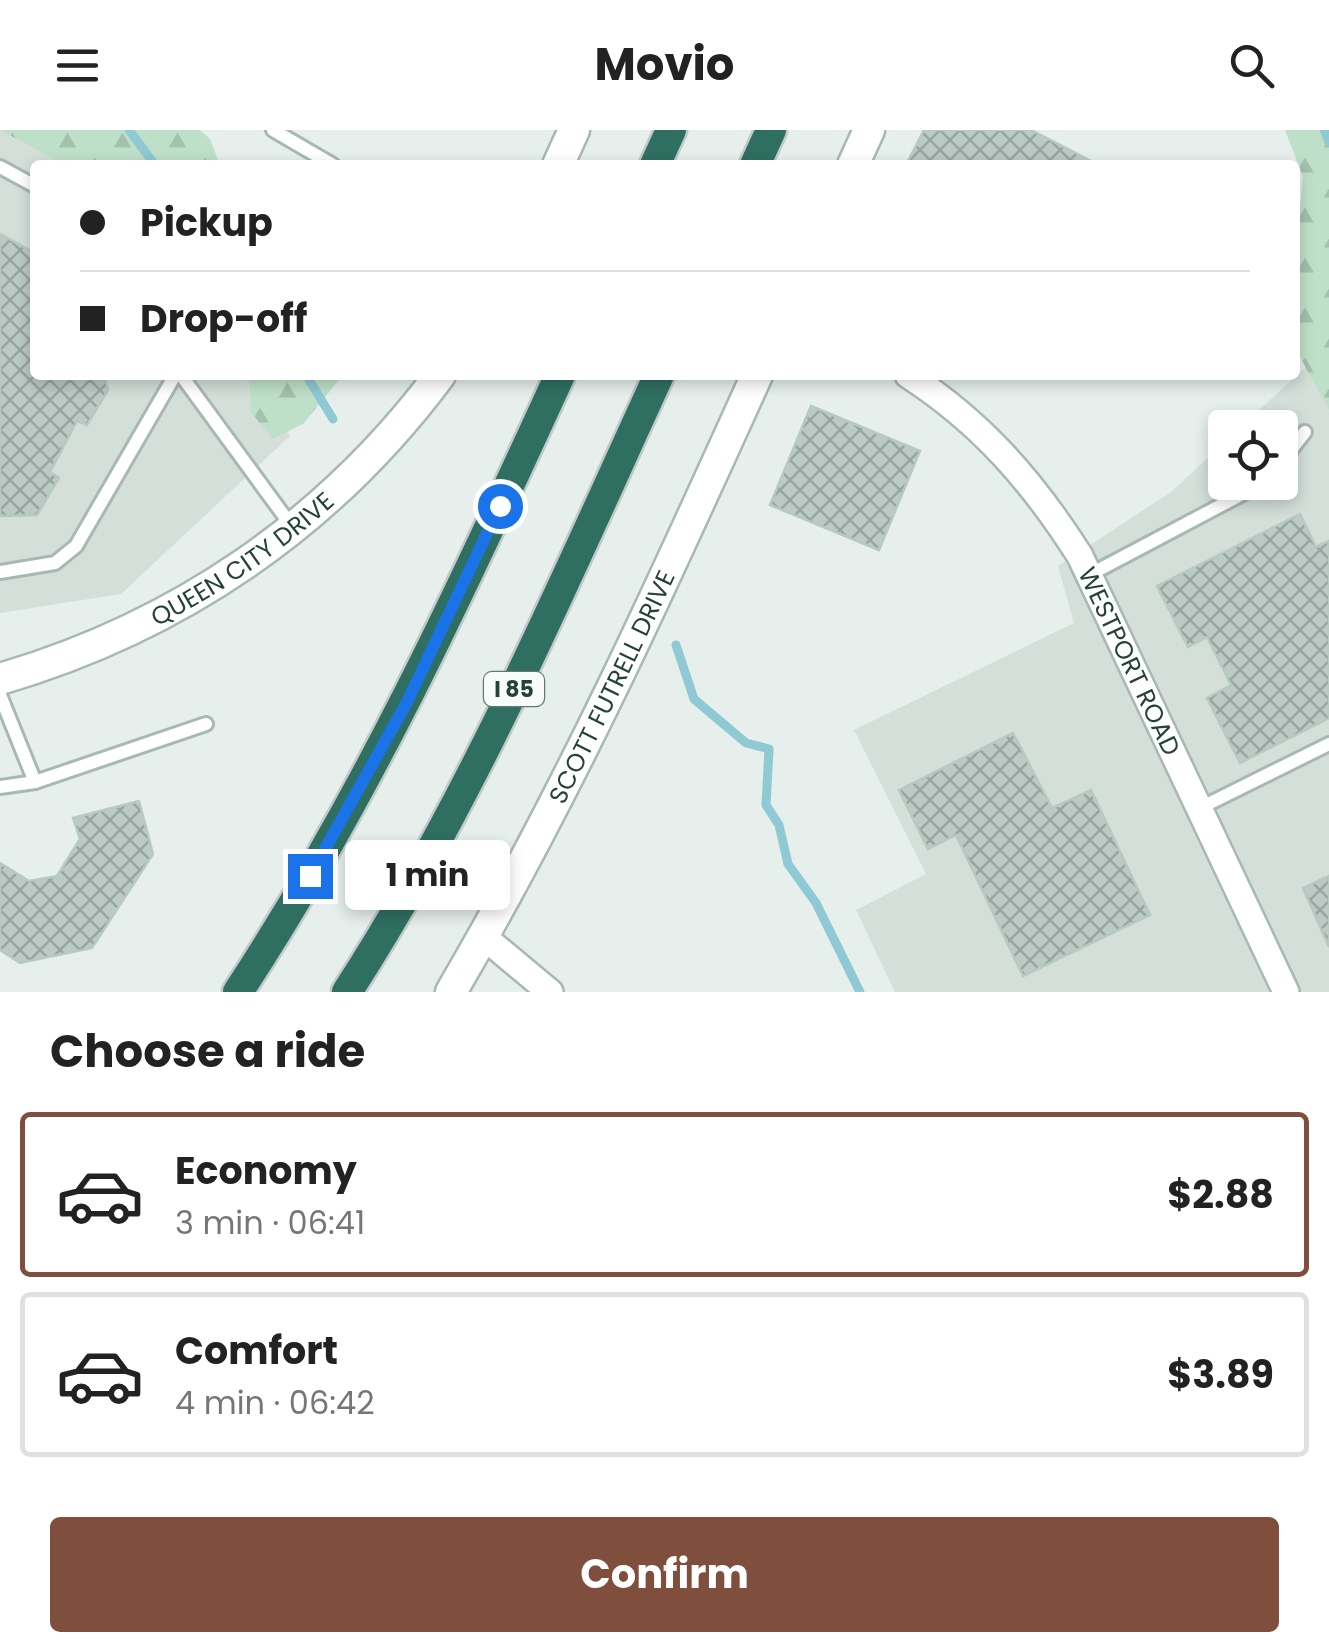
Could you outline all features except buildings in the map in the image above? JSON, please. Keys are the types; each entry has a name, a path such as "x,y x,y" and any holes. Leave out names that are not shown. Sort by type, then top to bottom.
{"highway":[{"path":"658,160 672,130"},
{"path":"757,160 771,130"},
{"path":"238,992 344,818 407,702 558,380"},
{"name":"I 85","path":"347,992 454,808 522,672 657,380"}],"street":[{"path":"560,160 574,130"},
{"path":"854,160 869,130"},
{"name":"QUEEN CITY DRIVE","path":"0,679 112,642 214,587 294,530 359,468 436,380"},
{"name":"SCOTT FUTRELL DRIVE","path":"451,992 484,937 619,679 755,380"},
{"name":"WESTPORT ROAD","path":"915,380 969,418 1005,453 1046,503 1089,576 1286,992"},
{"path":"484,937 550,992"}],"lane":[{"path":"273,130 324,160"},
{"path":"0,167 30,183"},
{"path":"0,572 55,564 76,546 175,380"},
{"path":"182,380 294,530"},
{"path":"1298,441 1305,432"},
{"path":"1089,576 1231,500"},
{"path":"0,695 35,782"},
{"path":"0,788 35,782 206,724"},
{"path":"1200,808 1329,744"}],"shaded area":[{"path":"0,130 93,160 30,160 30,380 252,380 290,436 121,594 0,613"},
{"path":"1322,352 1329,366 1329,992 895,992 856,910 926,874 854,730 1074,623 1058,566 1171,492 1208,458 1208,500 1298,500 1298,410 1259,410 1292,380 1300,380 1300,372"}],"green space":[{"path":"0,130 200,130 210,139 218,160 56,160"},
{"path":"1285,130 1329,130 1329,410 1300,357 1303,177 1300,160 1296,160"},
{"path":"249,380 339,380 303,424 273,439 251,412"}],"waterway":[{"path":"129,130 151,160"},
{"path":"1324,130 1329,142"},
{"path":"309,380 333,419"},
{"path":"676,645 694,699 746,743 769,749 766,805 779,825 788,864 816,903 860,992"}],"route":[{"path":"310,876 407,702 500,506"}]}
